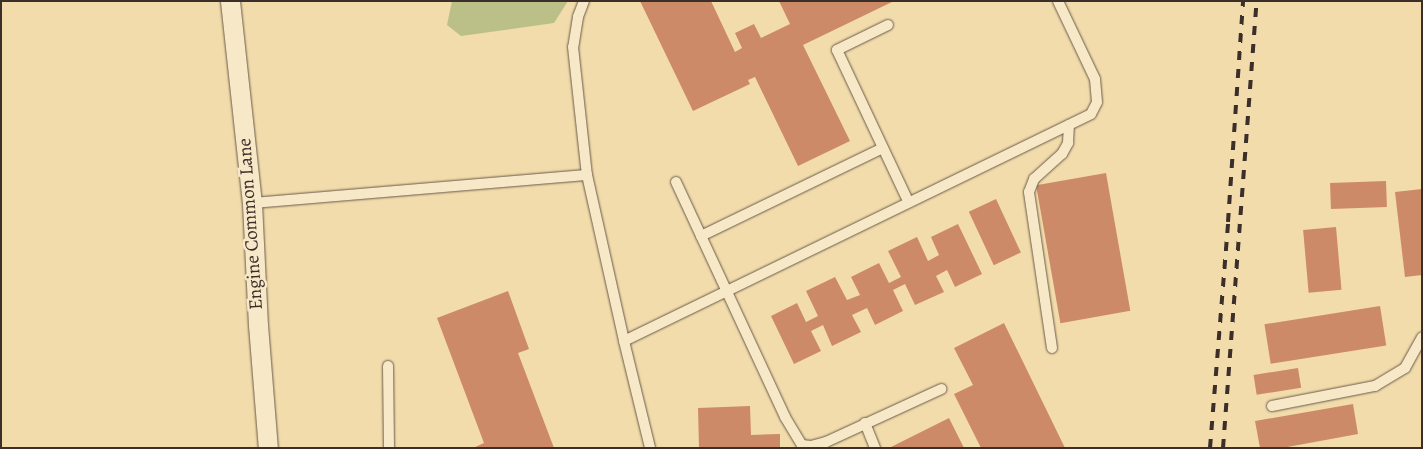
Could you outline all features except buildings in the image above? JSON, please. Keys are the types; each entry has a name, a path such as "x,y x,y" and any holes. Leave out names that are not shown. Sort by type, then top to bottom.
{"street":[{"name":"Engine Common Lane","path":"230,1 252,203 258,325 268,448"}],"lane":[{"path":"584,1 578,17 573,46 587,175 650,448"},
{"path":"624,341 908,201 1091,114 1097,102 1095,79 1058,1"},
{"path":"888,25 837,50 908,201"},
{"path":"1052,348 1029,192 1034,179 1062,154 1068,143 1069,125"},
{"path":"701,236 883,148"},
{"path":"252,203 587,175"},
{"path":"676,182 785,417 802,445 811,446 826,442 941,389"},
{"path":"1272,406 1375,386 1389,380 1405,368 1422,337"},
{"path":"388,366 389,448"},
{"path":"865,423 875,448"}],"green space":[{"path":"452,1 568,1 554,23 461,36 447,25"}],"railway":[{"path":"1210,448 1243,1"},
{"path":"1223,448 1257,1"}]}
